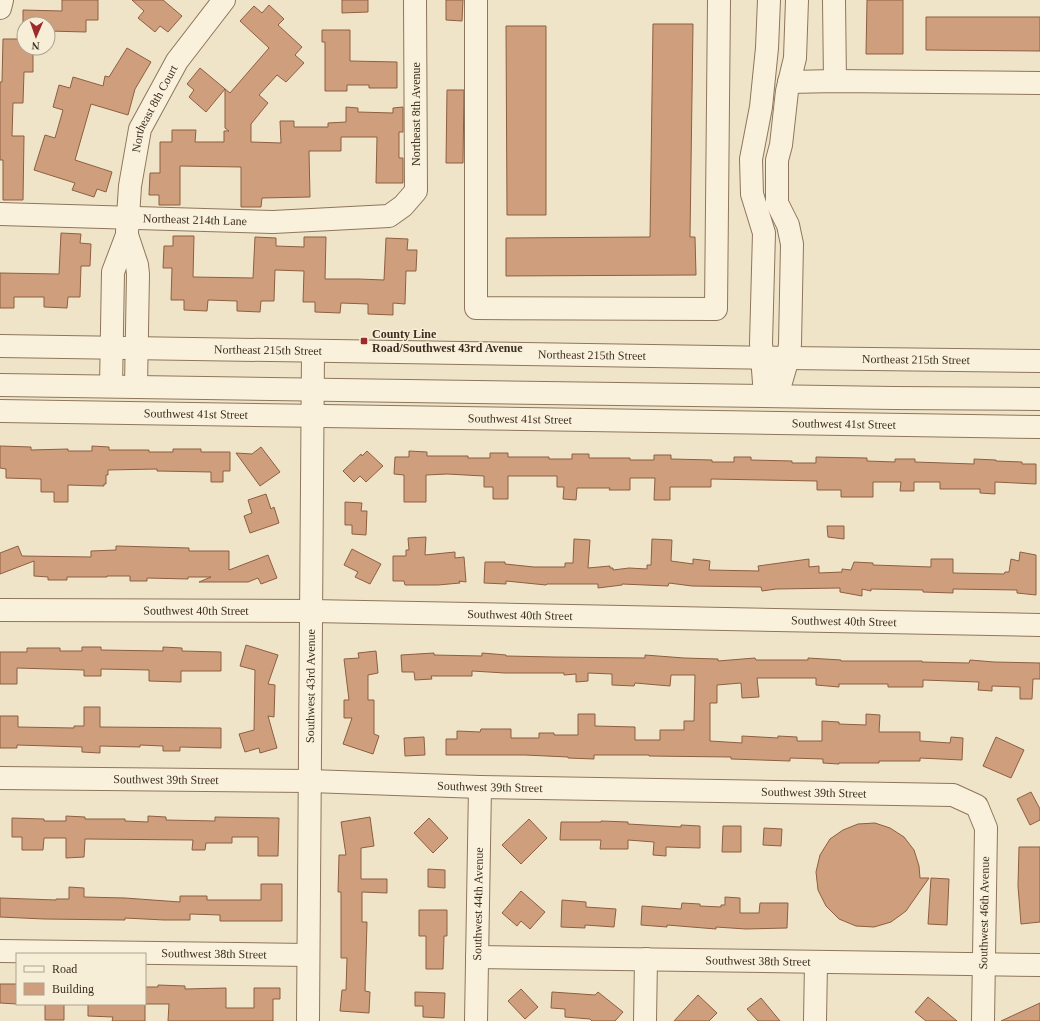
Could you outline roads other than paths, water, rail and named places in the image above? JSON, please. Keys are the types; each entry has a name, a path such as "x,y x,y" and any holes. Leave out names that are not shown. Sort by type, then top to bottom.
{"street":[{"path":"0,8 2,0"},
{"name":"Northeast 8th Court","path":"110,386 113,272 128,226 130,186 140,129 177,61 224,0"},
{"name":"Northeast 8th Avenue","path":"389,216 404,206 416,191 415,0"},
{"path":"476,0 476,308 716,309 719,0"},
{"path":"769,0 767,48 761,107 751,159 752,194 764,233 761,357 771,396"},
{"path":"771,396 788,358 790,344 792,244 788,227 777,203 778,160 789,82 795,58 797,0"},
{"path":"834,0 835,81"},
{"path":"789,82 1040,83"},
{"path":"754,145 781,146"},
{"name":"Northeast 214th Lane","path":"0,214 128,226 273,222 389,216"},
{"name":"Northeast 8th Court","path":"128,226 137,265 138,293 136,386"},
{"path":"112,292 138,293"},
{"name":"Northeast 215th Street","path":"0,346 1040,361"},
{"name":"Southwest 43rd Avenue","path":"308,1021 313,351"},
{"path":"0,385 1040,399"},
{"path":"892,425 893,398"},
{"name":"Southwest 41st Street","path":"0,411 1040,427"},
{"name":"Southwest 40th Street","path":"0,610 311,612 1040,625"},
{"name":"Southwest 39th Street","path":"0,778 310,781 480,786 952,795 977,806"},
{"name":"Southwest 44th Avenue","path":"476,1021 480,786"},
{"name":"Southwest 46th Avenue","path":"977,806 986,828 983,1021"},
{"name":"Southwest 38th Street","path":"0,951 308,955"},
{"name":"Southwest 38th Street","path":"477,957 1040,965"},
{"path":"645,1021 646,959"},
{"path":"815,1021 816,962"}],"place":[{"name":"County Line Road/Southwest 43rd Avenue","path":"364,341"}]}
